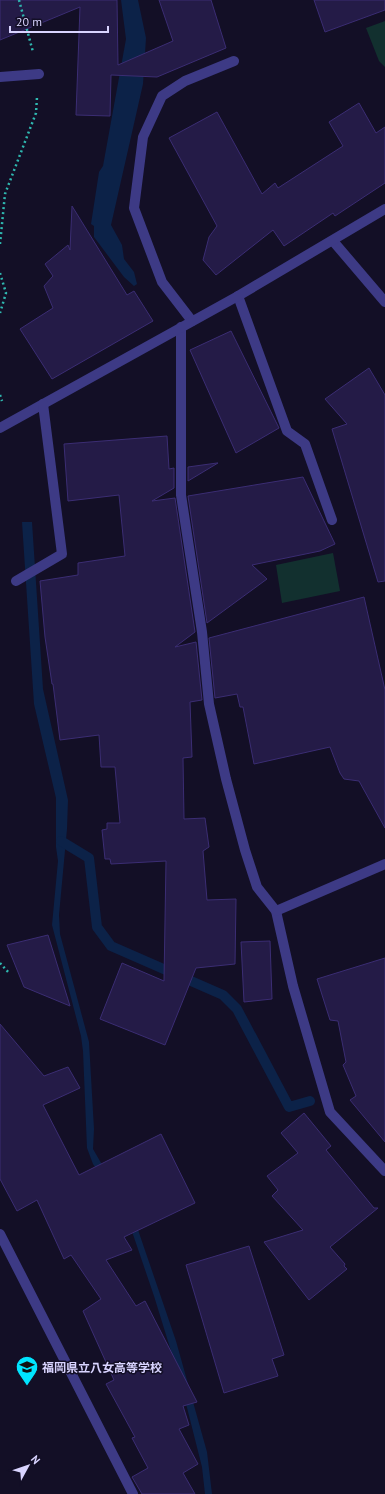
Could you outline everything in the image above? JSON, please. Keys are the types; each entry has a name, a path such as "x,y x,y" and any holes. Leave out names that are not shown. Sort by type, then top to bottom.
{"street":[{"path":"192,321 162,282 134,208 143,137 162,96 185,81 234,61"},
{"path":"0,77 39,74"},
{"path":"0,428 238,296 385,209"},
{"path":"333,241 385,302"},
{"path":"238,296 287,431 305,444 332,520"},
{"path":"181,327 181,495 202,632 209,704 232,800 245,850 257,887 276,910 294,986 330,1112 385,1171"},
{"path":"16,581 62,554 43,404"},
{"path":"276,910 385,864"},
{"path":"0,1234 134,1494"}],"path":[{"path":"0,244 5,194 36,113 39,74 19,0"},
{"path":"0,273 6,293 0,313"},
{"path":"0,963 8,973"}],"green space":[{"path":"385,21 385,67 379,61 366,28"},
{"path":"333,553 340,591 282,603 276,565"}],"water":[{"path":"121,0 138,0 146,38 143,84 111,225 122,245 124,259 134,272 137,284 134,286 124,277 94,237 94,226 91,224 99,172 103,166 126,39"},
{"path":"22,522 32,522 43,689 68,800 67,829 59,915 60,934 89,1042 94,1129 93,1149 136,1224 176,1341 207,1452 212,1494 205,1494 202,1467 180,1380 154,1296 124,1208 93,1164 87,1148 81,1036 52,925 58,861 56,847 56,798 34,704"}],"building":[{"path":"0,0 117,0 118,65 173,41 159,0 211,0 226,48 157,77 111,75 110,116 76,115 80,7 0,40"},
{"path":"314,0 385,0 385,10 325,32"},
{"path":"359,103 376,133 385,127 385,183 335,216 333,213 284,246 273,230 216,275 203,260 209,237 217,226 169,138 217,112 262,194 275,183 278,188 343,146 329,122"},
{"path":"72,206 127,295 134,291 153,321 52,379 20,329 53,308 44,286 53,276 45,264 68,245 70,250"},
{"path":"231,331 279,428 236,453 190,350"},
{"path":"369,368 385,395 385,581 378,582 332,429 347,424 325,399"},
{"path":"167,436 169,469 174,468 174,488 152,501 175,498 195,632 175,647 196,642 202,700 190,702 192,757 183,758 184,819 205,818 209,847 203,851 207,900 236,899 235,964 196,968 165,1045 100,1019 122,963 164,981 166,861 111,864 110,859 105,859 102,830 107,829 107,823 120,823 115,767 101,767 99,735 60,740 45,637 40,581 78,575 78,563 125,556 119,495 68,501 64,444"},
{"path":"218,463 188,481 188,467"},
{"path":"303,477 335,544 320,551 252,565 267,579 207,623 188,496"},
{"path":"364,597 385,690 385,828 359,781 344,779 340,773 330,747 254,764 243,707 240,707 237,694 215,698 209,638"},
{"path":"48,935 70,1006 24,987 7,945"},
{"path":"270,941 272,999 244,1002 241,942"},
{"path":"385,958 385,1142 350,1100 356,1096 343,1065 346,1062 338,1021 330,1020 317,979"},
{"path":"0,1024 44,1076 68,1067 80,1088 43,1105 79,1175 161,1134 195,1203 124,1237 132,1250 106,1260 136,1306 145,1301 197,1402 183,1406 189,1425 179,1429 198,1464 183,1473 195,1494 142,1494 132,1477 148,1468 132,1438 135,1437 106,1384 114,1380 83,1311 101,1299 71,1255 64,1259 37,1200 17,1211 0,1179"},
{"path":"304,1113 331,1146 326,1150 374,1208 378,1208 330,1247 345,1264 344,1266 347,1269 309,1300 264,1242 303,1230 272,1196 278,1190 267,1176 298,1153 281,1133"},
{"path":"249,1246 284,1355 272,1359 278,1376 224,1393 186,1265"}],"waterway":[{"path":"61,841 89,858 97,927 111,946 223,995 237,1009 289,1107 310,1101"}],"place":[{"name":"福岡県立八女高等学校","path":"27,1386"}]}
